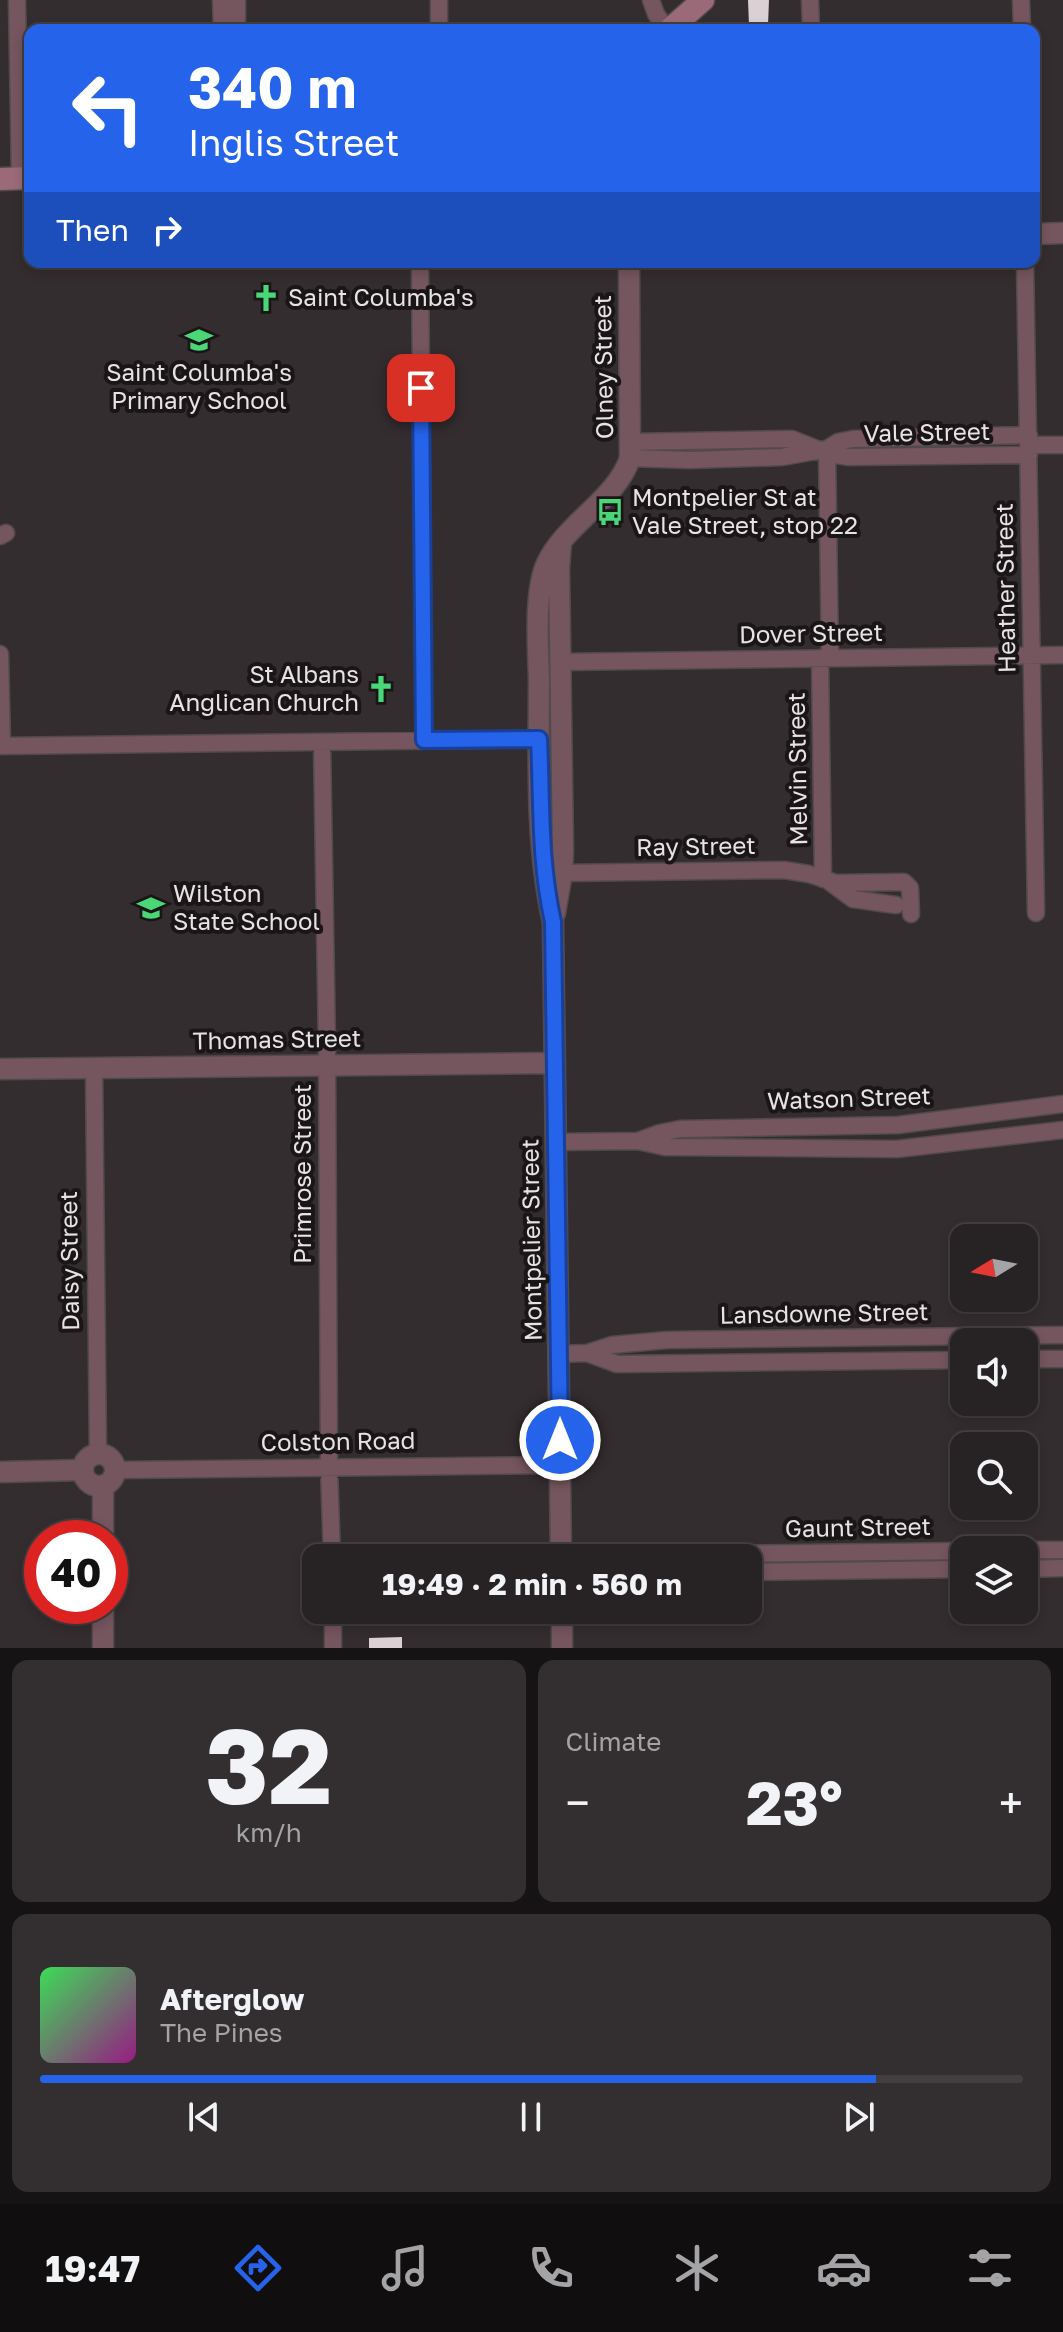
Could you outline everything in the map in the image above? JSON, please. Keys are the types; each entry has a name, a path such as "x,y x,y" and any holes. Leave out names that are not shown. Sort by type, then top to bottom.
{"main road":[{"path":"675,24 703,0"}],"street":[{"path":"17,0 24,55 17,178"},
{"path":"221,0 222,24"},
{"path":"237,0 237,24"},
{"path":"439,0 439,24"},
{"path":"651,0 664,24"},
{"path":"810,0 811,24"},
{"path":"1021,0 1022,24"},
{"path":"1040,234 1063,233"},
{"path":"420,268 424,740"},
{"name":"Olney Street","path":"561,542 620,479 631,450 629,268"},
{"name":"Heather Street","path":"1025,268 1036,913"},
{"name":"Vale Street","path":"631,450 792,439 848,457 1063,445"},
{"name":"Melvin Street","path":"822,449 826,880"},
{"name":"Montpelier Street","path":"553,922 562,873 561,542"},
{"name":"Montpelier Street","path":"561,542 547,563 541,585 538,640 542,861 553,922 561,1544"},
{"path":"0,654 1,746 539,739"},
{"name":"Dover Street","path":"560,662 1063,655"},
{"name":"Primrose Street","path":"322,743 332,1544"},
{"name":"Ray Street","path":"562,873 784,870 844,883 906,883 910,888 911,914"},
{"name":"Ray Street","path":"826,880 853,899 896,905"},
{"name":"Thomas Street","path":"0,1069 555,1063"},
{"name":"Daisy Street","path":"94,1068 98,1454"},
{"name":"Watson Street","path":"638,1141 664,1131 680,1129 898,1125 1063,1104"},
{"name":"Watson Street","path":"556,1142 638,1141 665,1147 897,1149 1063,1130"},
{"name":"Lansdowne Street","path":"559,1354 587,1353 612,1345 667,1340 1063,1335"},
{"name":"Lansdowne Street","path":"587,1353 617,1364 950,1360"},
{"path":"1038,1359 1063,1359"},
{"path":"105,1520 109,1478 110,1458 98,1454 88,1459 83,1470 88,1481 92,1484 109,1478"},
{"name":"Colston Road","path":"109,1478 329,1468 560,1465"},
{"path":"0,1472 83,1470"},
{"path":"1038,1550 1063,1550"},
{"name":"Gaunt Street","path":"762,1554 950,1551"},
{"path":"1038,1569 1063,1568"},
{"name":"Gaunt Street","path":"762,1572 950,1569"},
{"path":"103,1624 103,1648"},
{"path":"333,1624 333,1648"},
{"path":"562,1624 562,1648"}],"building":[{"path":"748,0 769,0 768,24 749,24"},
{"path":"402,1637 402,1648 369,1648 369,1638"}],"place":[{"name":"Saint Columba's","path":"266,298"},
{"name":"Saint Columba's Primary School","path":"199,340"},
{"name":"Montpelier St at Vale Street, stop 22","path":"610,512"},
{"name":"St Albans Anglican Church","path":"381,689"},
{"name":"Wilston State School","path":"151,908"}],"route":[{"path":"421,388 424,740 539,739 541,845 544,883 553,922 560,1440"}]}
